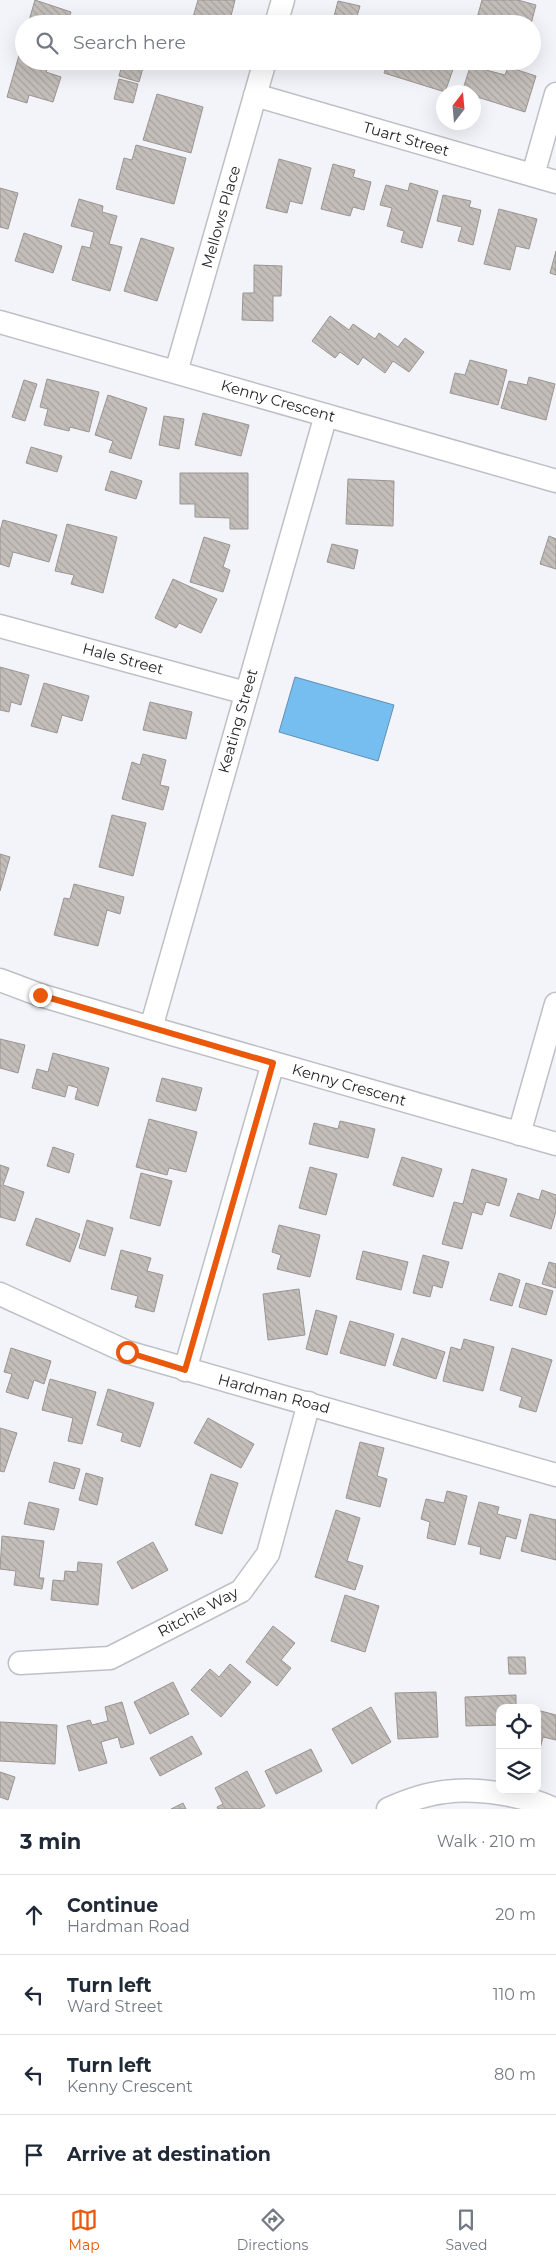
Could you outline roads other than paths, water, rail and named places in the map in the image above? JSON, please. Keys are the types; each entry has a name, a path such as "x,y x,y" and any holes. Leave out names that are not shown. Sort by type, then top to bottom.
{"street":[{"path":"279,15 283,0"},
{"name":"Mellows Place","path":"176,372 262,70"},
{"path":"533,175 556,94"},
{"name":"Tuart Street","path":"255,95 556,182"},
{"name":"Kenny Crescent","path":"0,322 556,482"},
{"name":"Keating Street","path":"151,1028 326,415"},
{"name":"Hale Street","path":"0,626 246,693"},
{"name":"Kenny Crescent","path":"0,980 40,995 151,1028 556,1144"},
{"path":"519,1134 556,1004"},
{"path":"185,1370 273,1063"},
{"name":"Hardman Road","path":"0,1294 127,1352 556,1475"},
{"name":"Ritchie Way","path":"20,1663 110,1658 241,1592 268,1554 309,1403"},
{"path":"388,1809 444,1792 496,1792 536,1800 554,1809"}],"water":[{"path":"295,677 394,705 378,761 279,732"}]}
